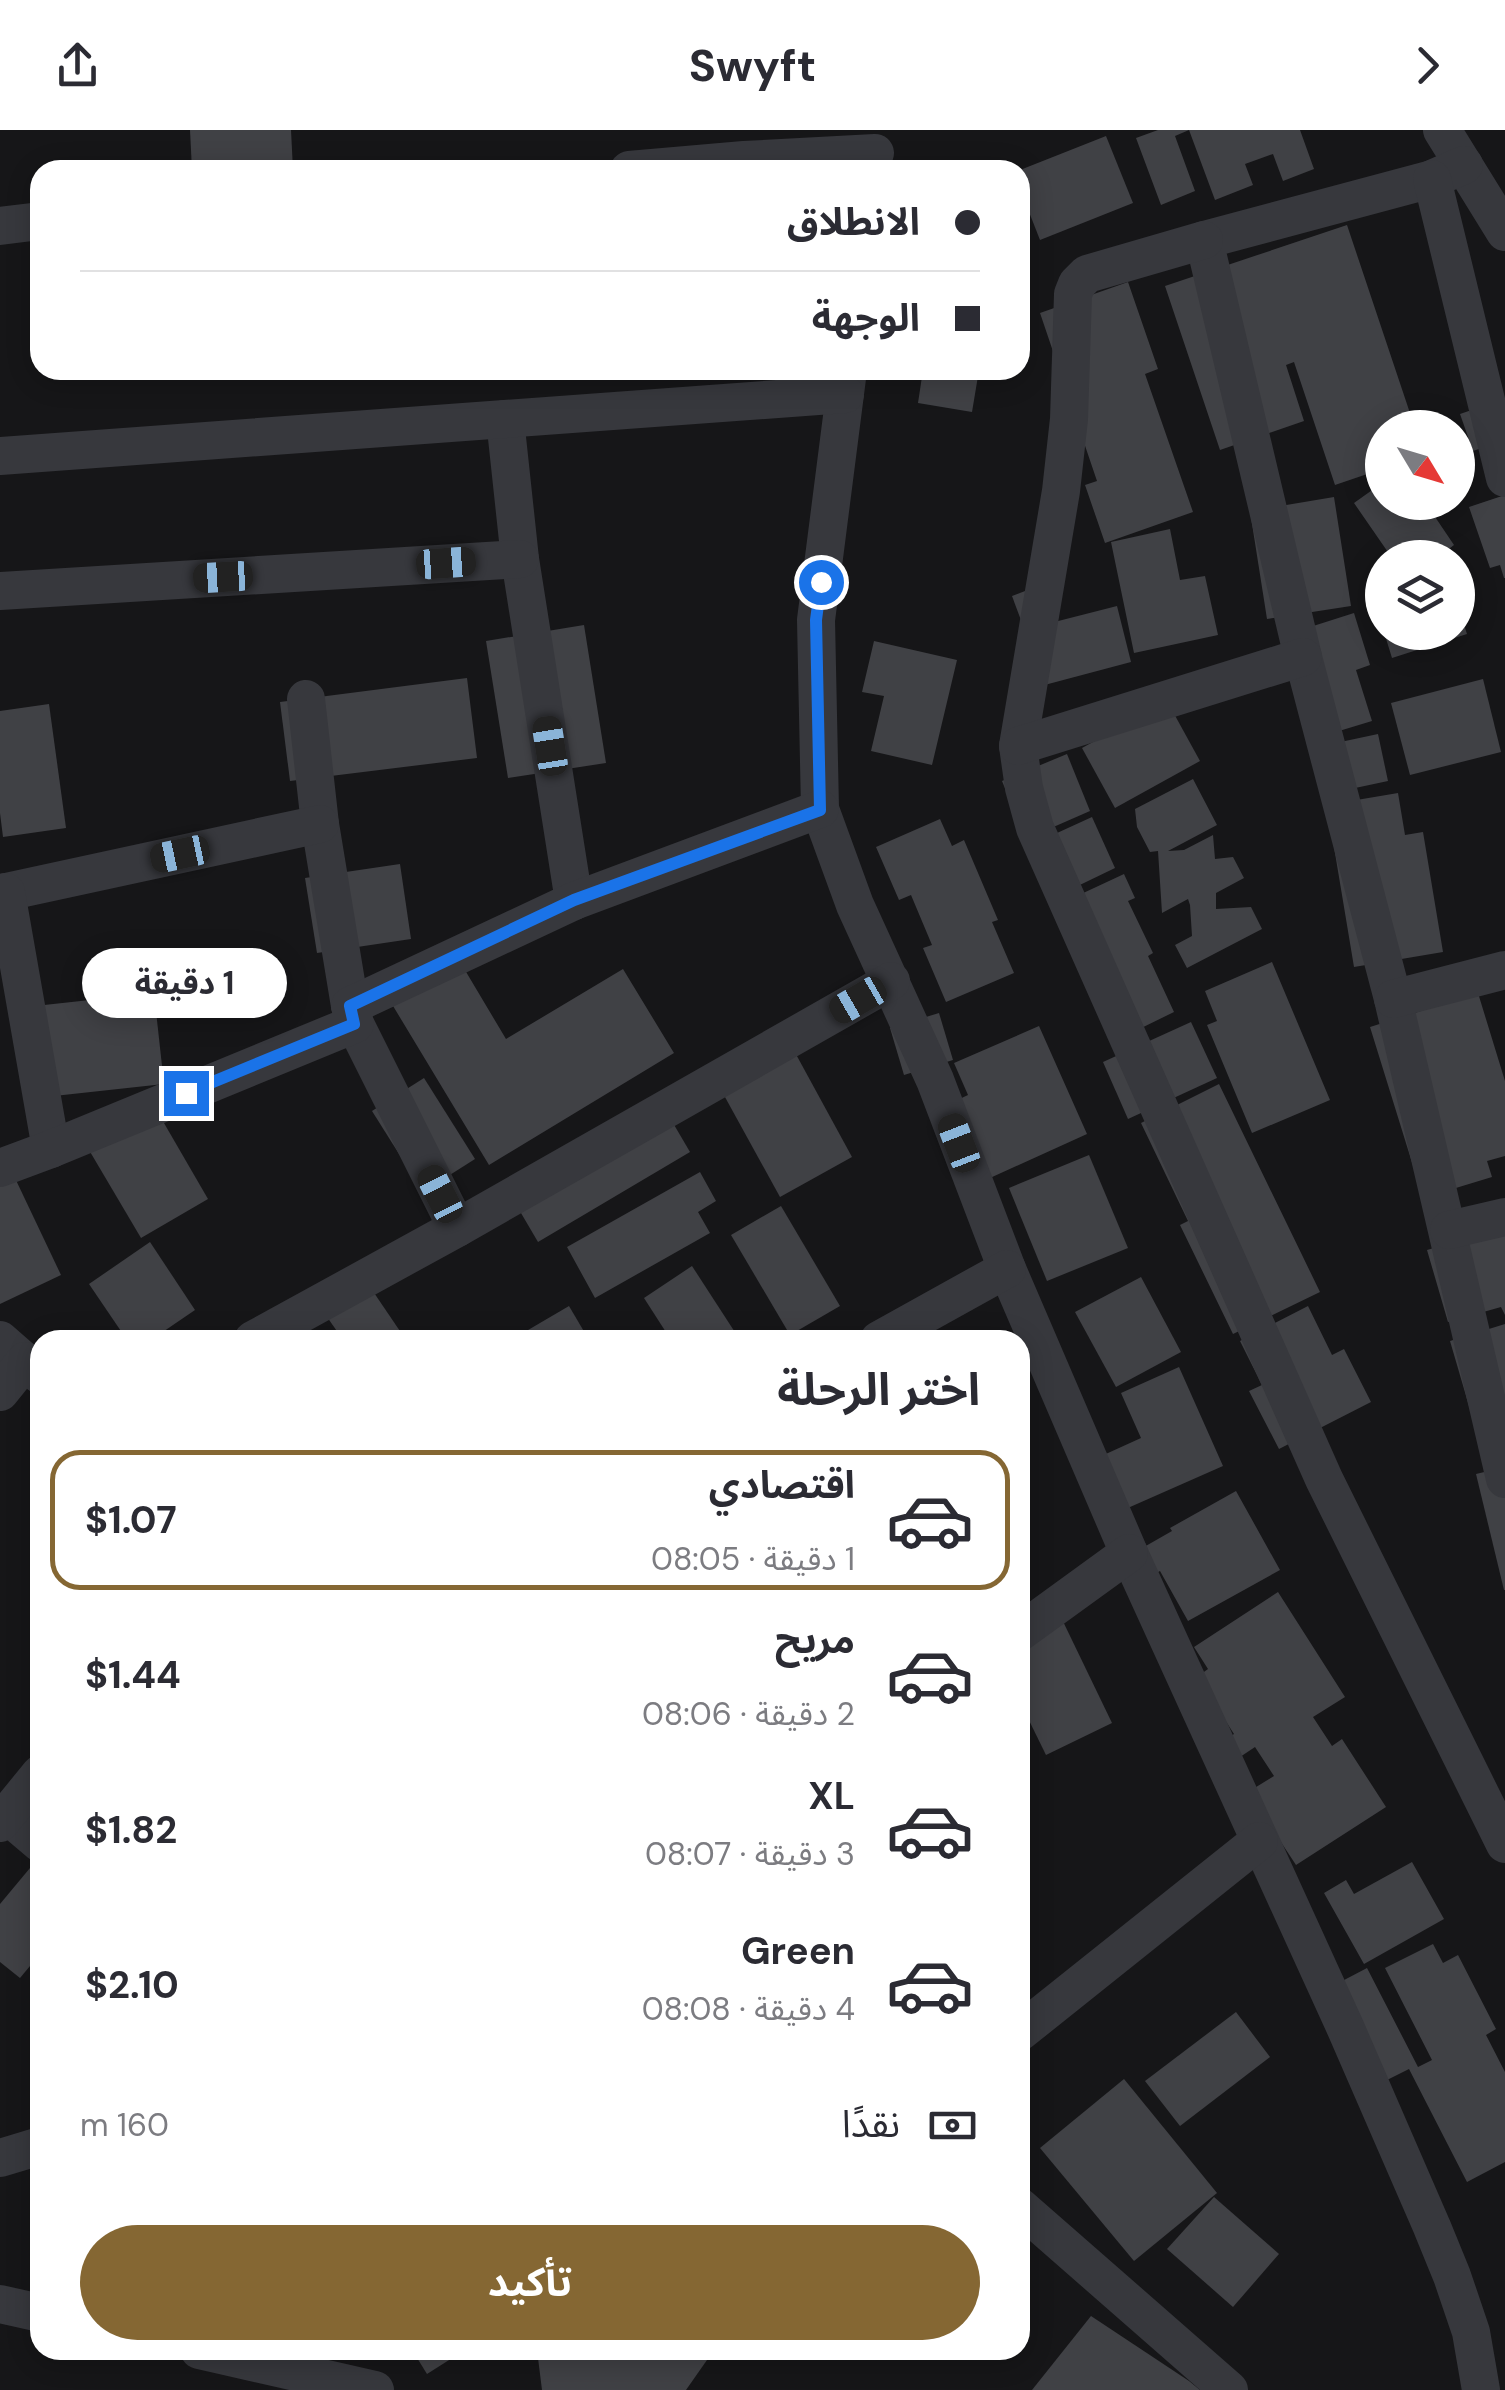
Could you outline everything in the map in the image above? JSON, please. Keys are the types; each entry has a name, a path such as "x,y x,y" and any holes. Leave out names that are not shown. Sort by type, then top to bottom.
{"street":[{"path":"1442,130 1505,478"},
{"path":"674,160 742,145 876,151"},
{"path":"1448,172 1505,232"},
{"path":"1448,172 1087,274 1077,284 1073,294 1062,491 1018,746 1035,828 1324,1479 1505,1844"},
{"path":"0,226 30,222"},
{"path":"1204,240 1304,657 1393,999 1503,1462"},
{"path":"0,456 505,419 847,382 816,620 820,810 855,905 935,1080 1006,1270 1129,1554 1346,2029 1452,2276 1470,2332 1481,2390"},
{"path":"505,419 520,558 574,900"},
{"path":"0,591 520,558"},
{"path":"1018,746 1304,657"},
{"path":"306,699 320,824 352,1015 457,1228"},
{"path":"0,1168 52,1149 352,1015 574,900 820,810"},
{"path":"52,1149 3,892 320,824"},
{"path":"1393,999 1505,970"},
{"path":"272,1330 891,981"},
{"path":"1449,1230 1505,1217"},
{"path":"897,1330 1006,1270"},
{"path":"0,1392 22,1359"},
{"path":"1030,1625 1129,1554"},
{"path":"30,1786 3,1819 30,1837"},
{"path":"1030,2024 1259,1841"},
{"path":"0,2158 30,2149"},
{"path":"1030,2216 1229,2390"},
{"path":"0,2304 30,2311"},
{"path":"243,2360 374,2390"}],"building":[{"path":"190,130 291,130 292,160 192,160"},
{"path":"1158,130 1189,130 1175,136 1195,191 1161,205 1136,138"},
{"path":"1189,130 1300,130 1314,169 1283,181 1273,154 1245,164 1253,185 1215,200"},
{"path":"1106,136 1133,203 1040,240 1030,214 1030,166"},
{"path":"1347,225 1409,410 1365,410 1365,475 1335,485 1294,362 1286,365 1304,421 1220,450 1165,286"},
{"path":"1128,282 1158,369 1145,374 1193,512 1105,543 1085,485 1097,481 1040,313"},
{"path":"921,380 977,380 972,412 918,403"},
{"path":"1495,402 1505,440 1475,450 1475,410 1472,410"},
{"path":"1365,495 1365,519 1354,503"},
{"path":"1505,495 1505,578 1500,565 1490,568 1473,520 1475,505"},
{"path":"1334,497 1351,606 1267,619 1250,511"},
{"path":"1366,520 1437,520 1451,540 1380,540"},
{"path":"1170,529 1180,580 1205,576 1218,635 1134,653 1111,542"},
{"path":"1046,583 1022,623 1012,596"},
{"path":"1117,606 1131,662 1037,687 1023,630"},
{"path":"1354,613 1370,665 1356,670 1372,721 1316,738 1285,635"},
{"path":"584,625 606,763 508,778 486,641"},
{"path":"874,641 957,660 932,765 871,751 884,696 862,692"},
{"path":"1390,650 1417,650 1392,658"},
{"path":"467,678 477,758 290,781 280,702"},
{"path":"1483,679 1501,752 1410,775 1391,703"},
{"path":"1167,701 1200,761 1115,808 1082,748"},
{"path":"49,704 66,828 3,837 0,711"},
{"path":"1378,734 1388,781 1327,794 1317,747"},
{"path":"1067,754 1090,811 1026,839 1002,781"},
{"path":"1193,779 1217,825 1168,851 1184,850 1213,835 1215,859 1233,857 1244,878 1216,893 1216,909 1251,907 1262,929 1187,968 1175,945 1192,936 1190,905 1188,899 1162,913 1158,851 1150,852 1137,827 1135,809"},
{"path":"1398,793 1405,835 1423,832 1443,952 1354,967 1327,805"},
{"path":"1092,817 1115,868 1057,896 1033,844"},
{"path":"940,819 952,846 964,840 998,920 992,922 1014,973 946,1002 923,948 932,945 911,895 899,900 876,847"},
{"path":"400,864 411,939 317,953 305,878"},
{"path":"1124,874 1135,898 1128,901 1153,953 1148,956 1174,1012 1127,1035 1064,902"},
{"path":"453,950 506,1039 623,969 674,1053 489,1165 384,991"},
{"path":"1272,962 1330,1100 1252,1133 1207,1025 1217,1021 1205,991"},
{"path":"154,993 164,1084 45,1097 35,1006"},
{"path":"1478,993 1505,1081 1505,1156 1487,1161 1492,1177 1423,1198 1370,1027"},
{"path":"939,1013 953,1060 904,1075 890,1028"},
{"path":"1191,1022 1217,1078 1128,1119 1103,1062"},
{"path":"1039,1026 1087,1134 968,1188 934,1111 968,1095 954,1063"},
{"path":"792,1047 852,1157 780,1197 720,1088"},
{"path":"424,1078 475,1159 423,1192 372,1111"},
{"path":"1219,1084 1320,1292 1233,1334 1180,1225 1188,1221 1141,1123"},
{"path":"663,1106 690,1152 538,1242 511,1196"},
{"path":"157,1111 208,1199 141,1238 89,1150"},
{"path":"1089,1155 1128,1248 1047,1281 1009,1188"},
{"path":"700,1172 716,1201 698,1212 710,1233 595,1298 567,1247"},
{"path":"14,1176 61,1275 0,1304 0,1181"},
{"path":"781,1206 840,1306 799,1330 787,1330 731,1235"},
{"path":"1505,1227 1505,1315 1501,1307 1448,1322 1427,1250"},
{"path":"150,1242 195,1310 166,1330 120,1330 89,1284"},
{"path":"692,1266 734,1330 665,1330 644,1298"},
{"path":"1141,1277 1181,1352 1116,1387 1075,1312"},
{"path":"366,1281 399,1330 336,1330 323,1311"},
{"path":"569,1306 583,1330 528,1330"},
{"path":"1308,1306 1332,1355 1344,1349 1371,1402 1279,1449 1249,1391 1262,1385 1240,1341"},
{"path":"1505,1324 1505,1422 1476,1430 1450,1341"},
{"path":"1179,1367 1223,1466 1121,1511 1097,1458 1141,1438 1121,1393"},
{"path":"1505,1467 1505,1590 1504,1590 1476,1474"},
{"path":"1236,1491 1280,1570 1188,1621 1160,1571 1151,1576 1137,1551"},
{"path":"1278,1592 1345,1697 1313,1717 1332,1746 1342,1739 1386,1807 1296,1865 1248,1792 1274,1776 1255,1747 1234,1761 1222,1742 1234,1734 1197,1677 1208,1669 1194,1647"},
{"path":"1057,1609 1112,1723 1046,1755 1030,1722 1030,1621"},
{"path":"1412,1862 1444,1919 1364,1964 1324,1893 1346,1880 1354,1894"},
{"path":"30,1868 30,1966 20,1978 0,1962 0,1904"},
{"path":"1433,1944 1443,1963 1458,1955 1496,2029 1486,2035 1505,2072 1505,2162 1467,2182 1409,2069 1377,2085 1327,1989 1367,1968 1418,2067 1432,2060 1385,1968"},
{"path":"1236,2012 1270,2057 1180,2126 1145,2081"},
{"path":"1124,2079 1217,2193 1134,2261 1040,2148"},
{"path":"1214,2197 1279,2254 1233,2307 1167,2249"},
{"path":"1091,2316 1189,2381 1200,2390 1032,2390"},
{"path":"418,2360 449,2360 427,2374"},
{"path":"538,2360 707,2360 686,2390 542,2390"}],"route":[{"path":"186,1093 354,1024 350,1006 574,900 820,810 816,620 821,582"}]}
